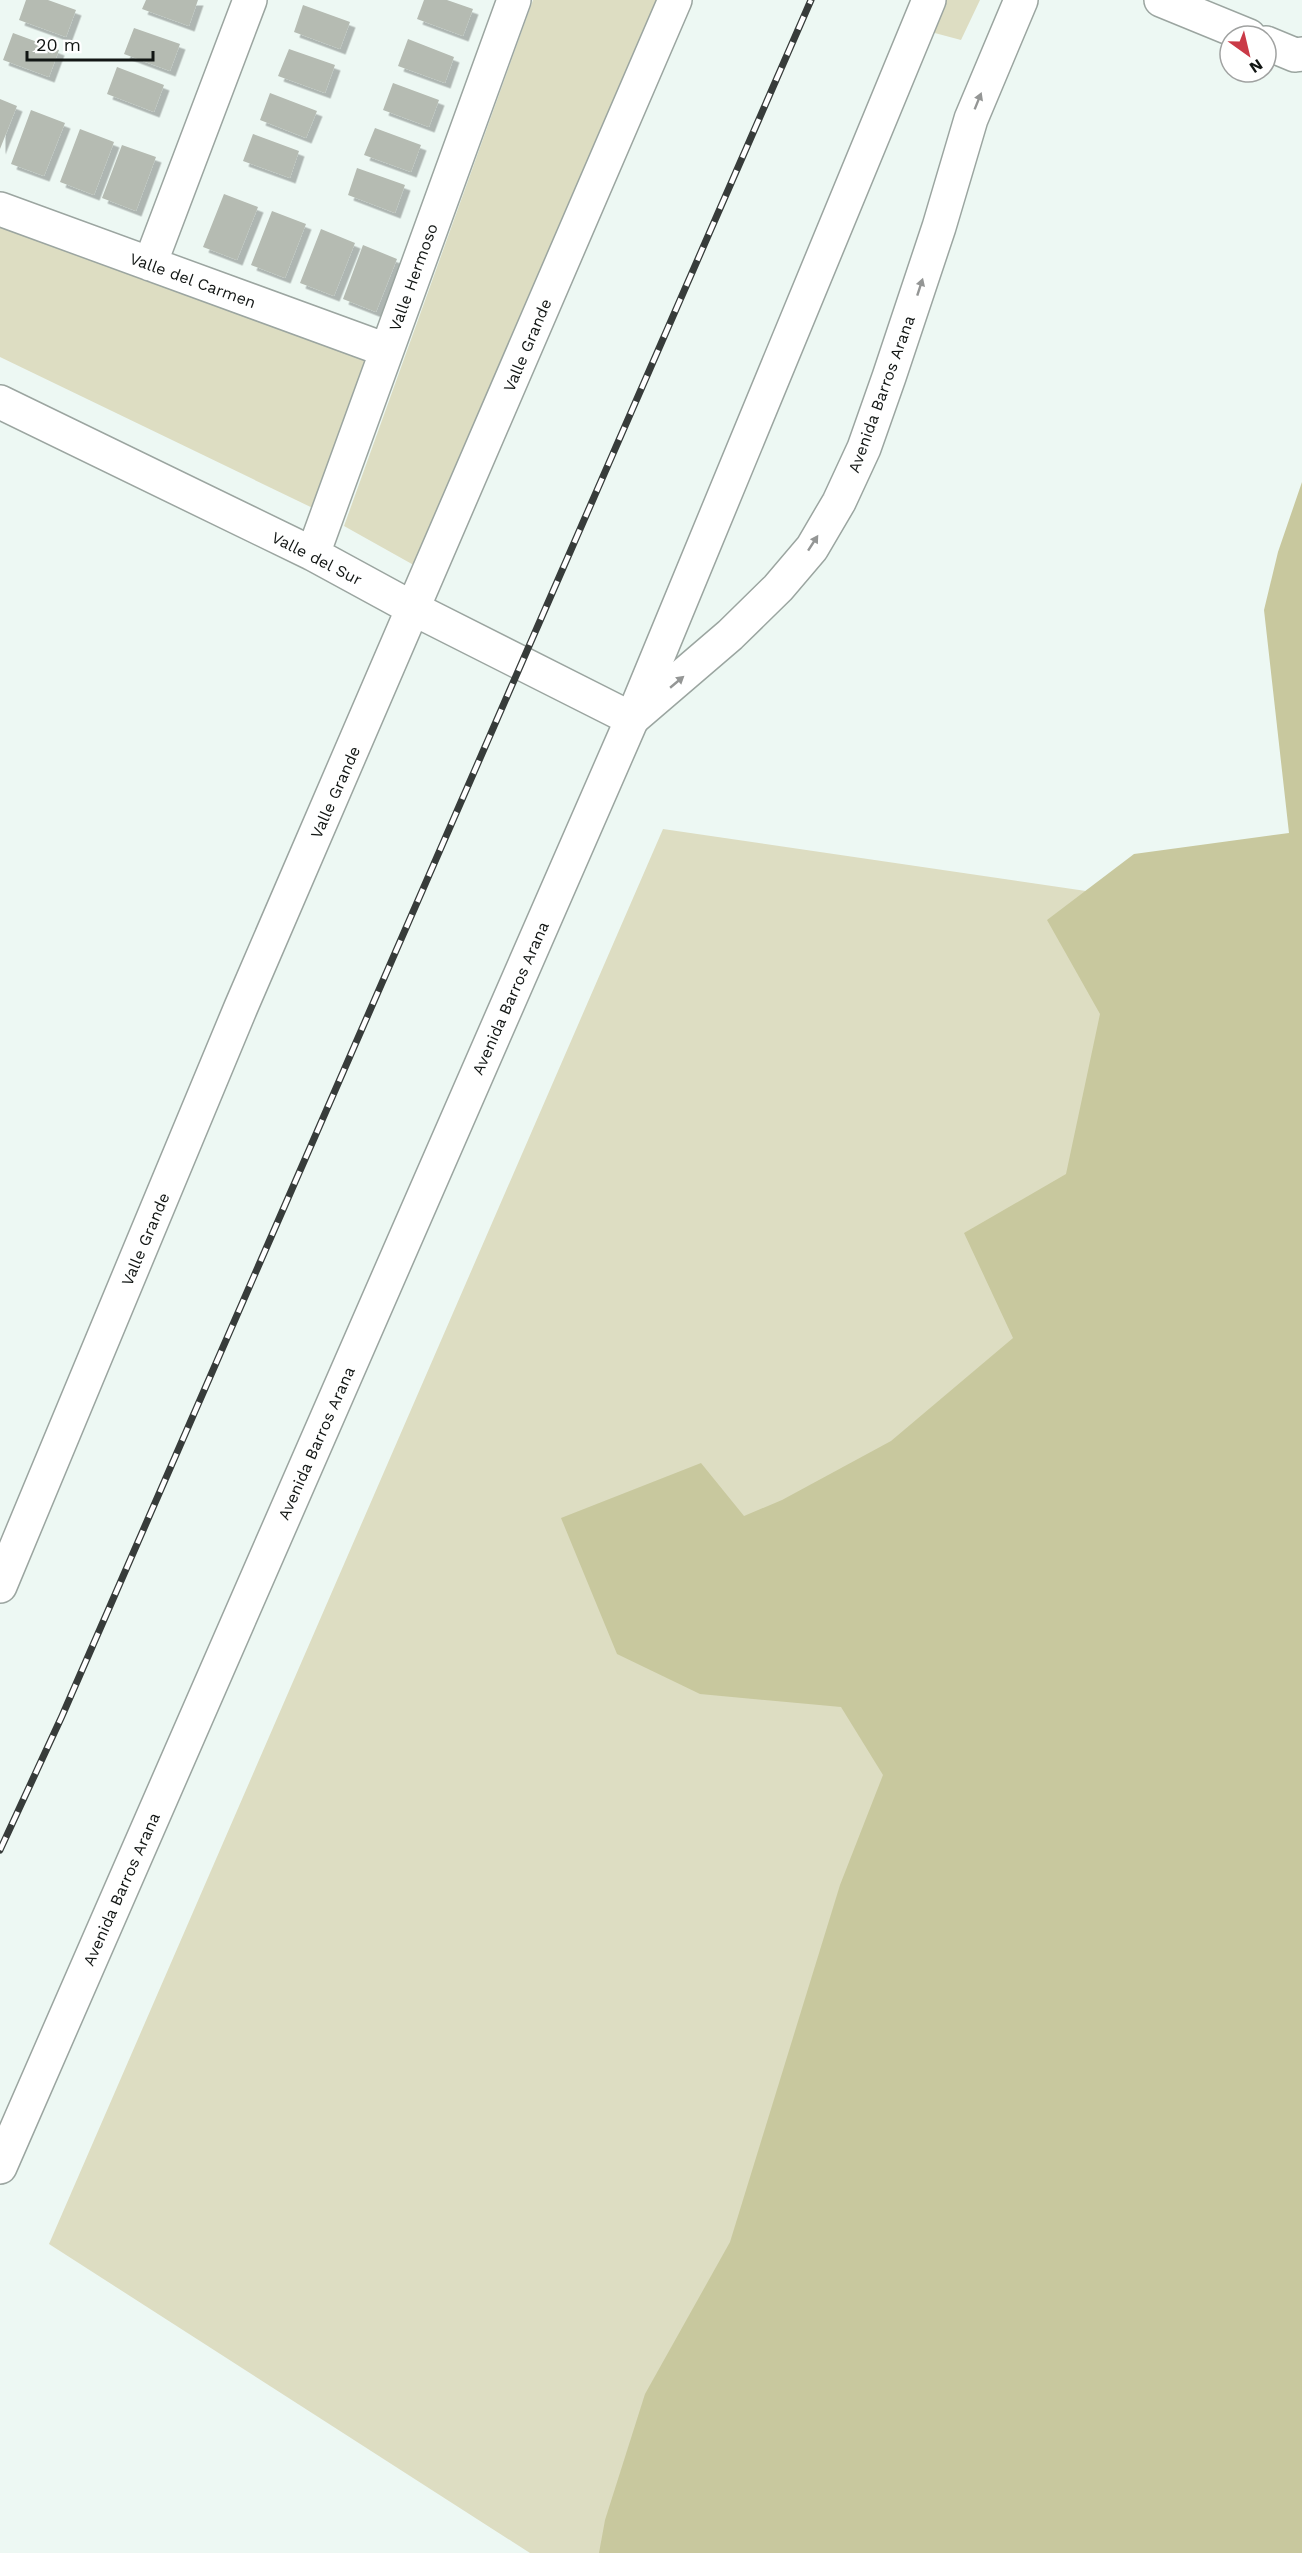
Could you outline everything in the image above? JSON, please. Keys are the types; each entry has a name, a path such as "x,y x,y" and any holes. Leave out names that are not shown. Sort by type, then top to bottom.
{"street":[{"path":"150,264 250,0"},
{"name":"Valle Hermoso","path":"313,554 514,0"},
{"name":"Valle Grande","path":"0,1586 236,1018 675,0"},
{"name":"Avenida Barros Arana","path":"0,2167 632,719 929,0"},
{"name":"Avenida Barros Arana","path":"632,719 730,636 778,588 812,548 839,502 864,448 893,366 939,227 971,119 1021,0"},
{"path":"1161,0 1220,24"},
{"path":"1278,48 1295,55 1302,54"},
{"name":"Valle del Carmen","path":"0,209 386,350"},
{"name":"Valle del Sur","path":"0,402 313,554 414,609 632,719"}],"green space":[{"path":"533,0 662,0 419,568 344,526"},
{"path":"945,0 980,0 961,40 931,32"},
{"path":"0,225 376,362 321,512 0,357"},
{"path":"1302,482 1302,2553 599,2553 605,2520 645,2394 730,2242 840,1885 883,1775 841,1707 700,1694 617,1654 561,1518 701,1463 744,1516 782,1500 891,1441 1013,1338 964,1233 1066,1174 1100,1014 1047,920 1134,854 1289,833 1264,610 1278,552"},
{"path":"663,829 1298,922 766,2553 530,2553 49,2244"}],"building":[{"path":"26,0 48,0 76,10 66,37 19,20"},
{"path":"146,0 198,0 189,26 142,9"},
{"path":"424,0 447,0 473,9 463,36 417,19"},
{"path":"303,5 350,22 340,49 294,32"},
{"path":"134,28 180,44 170,71 124,54"},
{"path":"13,33 59,50 49,77 3,60"},
{"path":"408,39 454,57 445,83 398,66"},
{"path":"289,49 335,65 325,93 278,76"},
{"path":"117,67 164,85 154,112 107,94"},
{"path":"393,83 439,100 429,127 383,110"},
{"path":"270,93 317,111 306,138 260,120"},
{"path":"0,99 17,106 0,149"},
{"path":"31,110 65,123 44,176 11,164"},
{"path":"375,128 421,145 411,172 364,155"},
{"path":"80,129 114,142 94,195 60,182"},
{"path":"253,134 299,151 290,178 243,161"},
{"path":"122,145 156,157 136,211 102,198"},
{"path":"357,168 405,185 395,213 348,195"},
{"path":"224,194 258,207 237,260 203,247"},
{"path":"272,211 306,224 285,278 251,265"},
{"path":"321,229 355,243 334,296 300,283"},
{"path":"363,245 397,259 376,312 343,299"}],"railway":[{"path":"0,1850 62,1716 811,0"}]}
